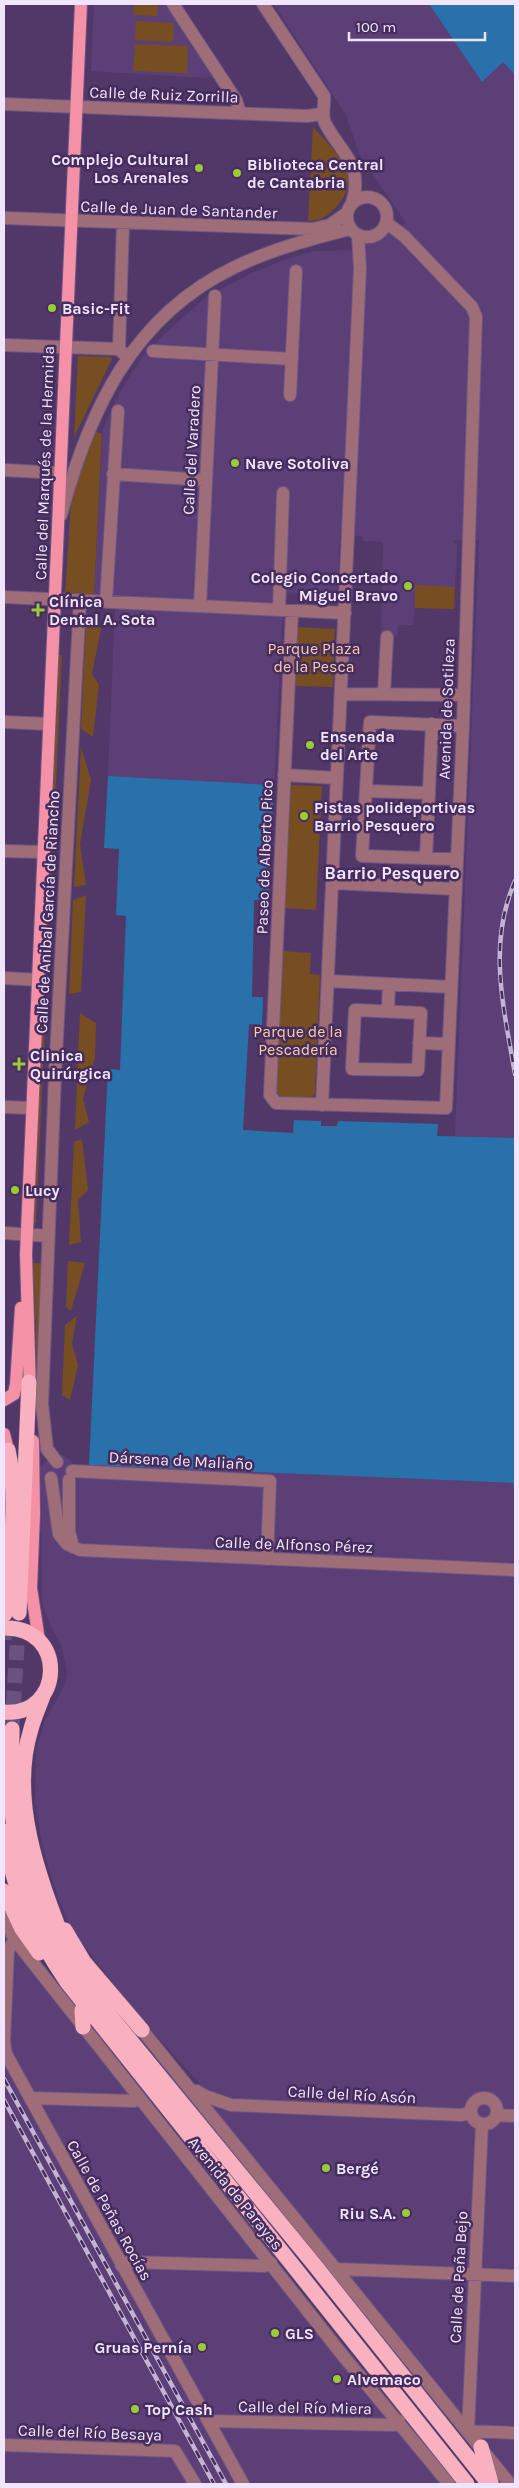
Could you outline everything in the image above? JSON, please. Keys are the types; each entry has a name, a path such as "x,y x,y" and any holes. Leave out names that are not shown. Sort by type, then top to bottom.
{"highway":[{"path":"10,1618 29,1382"},
{"path":"8,1450 12,1475 10,1618"},
{"path":"10,1618 39,1640 50,1658 51,1670 30,1730 24,1779 30,1845 48,1901 67,1950 171,2081 253,2190"},
{"path":"4,1712 24,1710 36,1703 44,1693"},
{"path":"12,1729 12,1813 20,1861 37,1908 75,1973 490,2484"},
{"path":"4,1831 6,1850 22,1901 46,1951 67,1982 467,2484"},
{"path":"4,1892 22,1929 56,1979 188,2146 240,2200"},
{"path":"48,1901 84,1962 142,2030"},
{"path":"82,2010 83,2028"},
{"path":"481,2447 490,2484"}],"main road":[{"name":"Calle del Marqués de la Hermida","path":"39,1640 31,1588 34,1460 29,1382 26,1258 38,982 37,852 49,724 81,4"},
{"path":"4,1400 14,1394 16,1384 19,1318 26,1258"},
{"path":"4,1434 8,1450"}],"street":[{"path":"173,4 236,100 240,113"},
{"path":"264,4 324,96 322,114 325,122 346,154 356,174 357,181 350,208 360,268 322,1104"},
{"name":"Calle de Ruiz Zorrilla","path":"4,104 307,116 322,114"},
{"path":"350,208 366,197 378,200 386,210 387,223 383,230 374,237 360,268"},
{"name":"Calle de Juan de Santander","path":"4,218 313,230 330,225 350,208"},
{"path":"123,353 124,223"},
{"name":"Avenida de Sotileza","path":"322,1104 446,1108 463,726 475,311 404,236 387,223"},
{"path":"58,528 86,434 123,353 209,281 268,252 354,232 374,237"},
{"path":"290,395 296,271"},
{"name":"Calle del Varadero","path":"200,606 215,296"},
{"path":"4,345 65,346 123,353"},
{"path":"153,351 292,359"},
{"path":"106,601 118,411"},
{"path":"4,470 60,473"},
{"path":"113,474 206,480"},
{"name":"Paseo de Alberto Pico","path":"283,494 286,610 284,775 270,1095 276,1103 322,1104"},
{"path":"4,597 345,613"},
{"name":"Calle de Anibal García de Riancho","path":"57,1462 47,1449 42,1404 48,1236 80,600"},
{"path":"384,694 387,637"},
{"path":"342,694 463,695"},
{"path":"4,722 49,724"},
{"path":"456,859 362,856 370,722 463,726"},
{"path":"426,858 432,724"},
{"path":"284,775 337,778"},
{"path":"366,791 429,793"},
{"path":"4,851 37,852"},
{"path":"333,883 455,889"},
{"path":"4,978 60,985"},
{"path":"329,980 451,987"},
{"path":"388,984 388,1010"},
{"path":"355,1010 388,1010 421,1012 418,1070 352,1069 355,1010"},
{"path":"419,1042 449,1044"},
{"path":"4,1107 32,1108"},
{"path":"4,1233 48,1236"},
{"name":"Dársena de Maliaño","path":"73,1547 69,1531 70,1476 270,1481 267,1559"},
{"path":"51,1478 59,1534 62,1540 73,1547"},
{"name":"Calle de Alfonso Pérez","path":"73,1547 90,1552 515,1570"},
{"name":"Avenida de Parayas","path":"4,1918 15,1940 83,2028 271,2262 344,2357 399,2421 449,2484"},
{"name":"Calle de Peñas Rocías","path":"15,1940 8,1950 4,2041 6,2054 243,2484"},
{"name":"Avenida de Parayas","path":"142,2030 510,2484"},
{"name":"Calle del Río Asón","path":"190,2087 205,2096 231,2105 461,2115 471,2113"},
{"path":"30,2098 134,2101 139,2099"},
{"path":"483,2098 494,2102 496,2115 492,2122 482,2124 474,2120 471,2113 475,2102 483,2098"},
{"path":"216,2121 220,2110 231,2105"},
{"path":"496,2115 515,2116"},
{"name":"Calle de Peña Bejo","path":"468,2431 482,2124"},
{"path":"121,2265 129,2262 264,2266 271,2262"},
{"path":"338,2270 515,2276"},
{"name":"Calle del Río Miera","path":"209,2421 394,2425 399,2421"},
{"path":"468,2431 515,2433"},
{"name":"Calle del Río Besaya","path":"4,2445 175,2451 194,2484"}],"shaded area":[{"path":"94,4 166,4 213,75 205,78 91,71"},
{"path":"274,4 429,4 482,82 503,62 515,75 515,1138 455,1136 479,540 454,540 457,546 454,609 415,608 413,625 398,625 397,637 381,637 383,542 363,541 362,536 340,535 337,595 287,593 282,626 274,785 108,776 115,608 93,607 103,429 120,392 141,359 156,342 206,297 252,273 287,259 314,251 353,250 406,223 360,156 346,115"},
{"path":"54,1452 67,1458 77,1467 89,1467 89,1465 515,1483 515,2484 500,2484 327,2266 191,2100 208,2089 202,2086 134,2011 88,1951 68,1921 58,1898 43,1849 35,1802 36,1748 45,1721 65,1684 67,1672 62,1647 50,1625 42,1601 41,1467"},
{"path":"4,1902 31,1954 456,2484 4,2484"}],"green space":[{"path":"134,4 158,4 157,16 133,15"},
{"path":"136,21 174,23 173,42 135,40"},
{"path":"135,44 188,46 187,73 133,71"},
{"path":"313,127 338,155 344,165 348,185 344,196 329,214 320,219 308,221"},
{"path":"78,356 110,357 112,359 74,437"},
{"path":"92,430 102,434 94,595 65,594 71,503"},
{"path":"415,585 455,587 454,609 415,608"},
{"path":"86,622 101,628 92,674 99,685 93,737 81,729"},
{"name":"Parque Plaza de la Pesca","path":"295,627 335,629 333,687 292,686"},
{"path":"59,655 62,655 49,934 46,934"},
{"path":"81,747 91,780 80,844 86,885 74,887"},
{"path":"289,785 322,786 316,910 284,908"},
{"path":"86,895 81,992 69,994 73,900"},
{"name":"Parque de la Pescadería","path":"282,951 311,953 310,974 320,975 315,1094 310,1099 282,1097 275,1091"},
{"path":"43,1004 46,1004 36,1223 34,1223"},
{"path":"80,1013 96,1023 95,1058 83,1099 89,1122 75,1130"},
{"path":"82,1139 88,1190 78,1200 81,1242 69,1245 74,1142"},
{"path":"68,1261 85,1263 71,1311 66,1307"},
{"path":"33,1263 42,1263 37,1399 35,1399 36,1334"},
{"path":"77,1316 72,1344 78,1365 70,1400 62,1395 65,1325"}],"water":[{"path":"429,4 515,4 515,75 503,62 482,82"},
{"path":"108,776 274,785 268,900 254,900 252,997 263,997 262,1025 249,1024 243,1130 293,1133 294,1120 321,1121 321,1126 337,1126 338,1121 438,1124 437,1136 515,1138 515,1483 89,1465 108,1069 120,1070 126,916 116,915 119,849 104,848"}],"tunnel":[{"path":"12,1729 19,1613"},
{"path":"4,1640 5,1615"}],"railway":[{"path":"515,881 507,905 500,953 500,977 515,1074"},
{"path":"4,2079 226,2484"},
{"path":"4,2100 214,2484"}],"place":[{"name":"Complejo Cultural Los Arenales","path":"199,168"},
{"name":"Biblioteca Central de Cantabria","path":"237,173"},
{"name":"Basic-Fit","path":"52,308"},
{"name":"Nave Sotoliva","path":"235,463"},
{"name":"Colegio Concertado Miguel Bravo","path":"408,586"},
{"name":"Clínica Dental A. Sota","path":"38,610"},
{"name":"Ensenada del Arte","path":"310,745"},
{"name":"Pistas polideportivas Barrio Pesquero","path":"304,816"},
{"name":"Clinica Quirúrgica","path":"19,1064"},
{"name":"Lucy","path":"15,1190"},
{"name":"Bergé","path":"326,2168"},
{"name":"Riu S.A.","path":"406,2213"},
{"name":"GLS","path":"275,2333"},
{"name":"Gruas Pernía","path":"202,2347"},
{"name":"Alvemaco","path":"337,2379"},
{"name":"Top Cash","path":"135,2409"}],"district":[{"name":"Barrio Pesquero","path":"392,873"}]}
